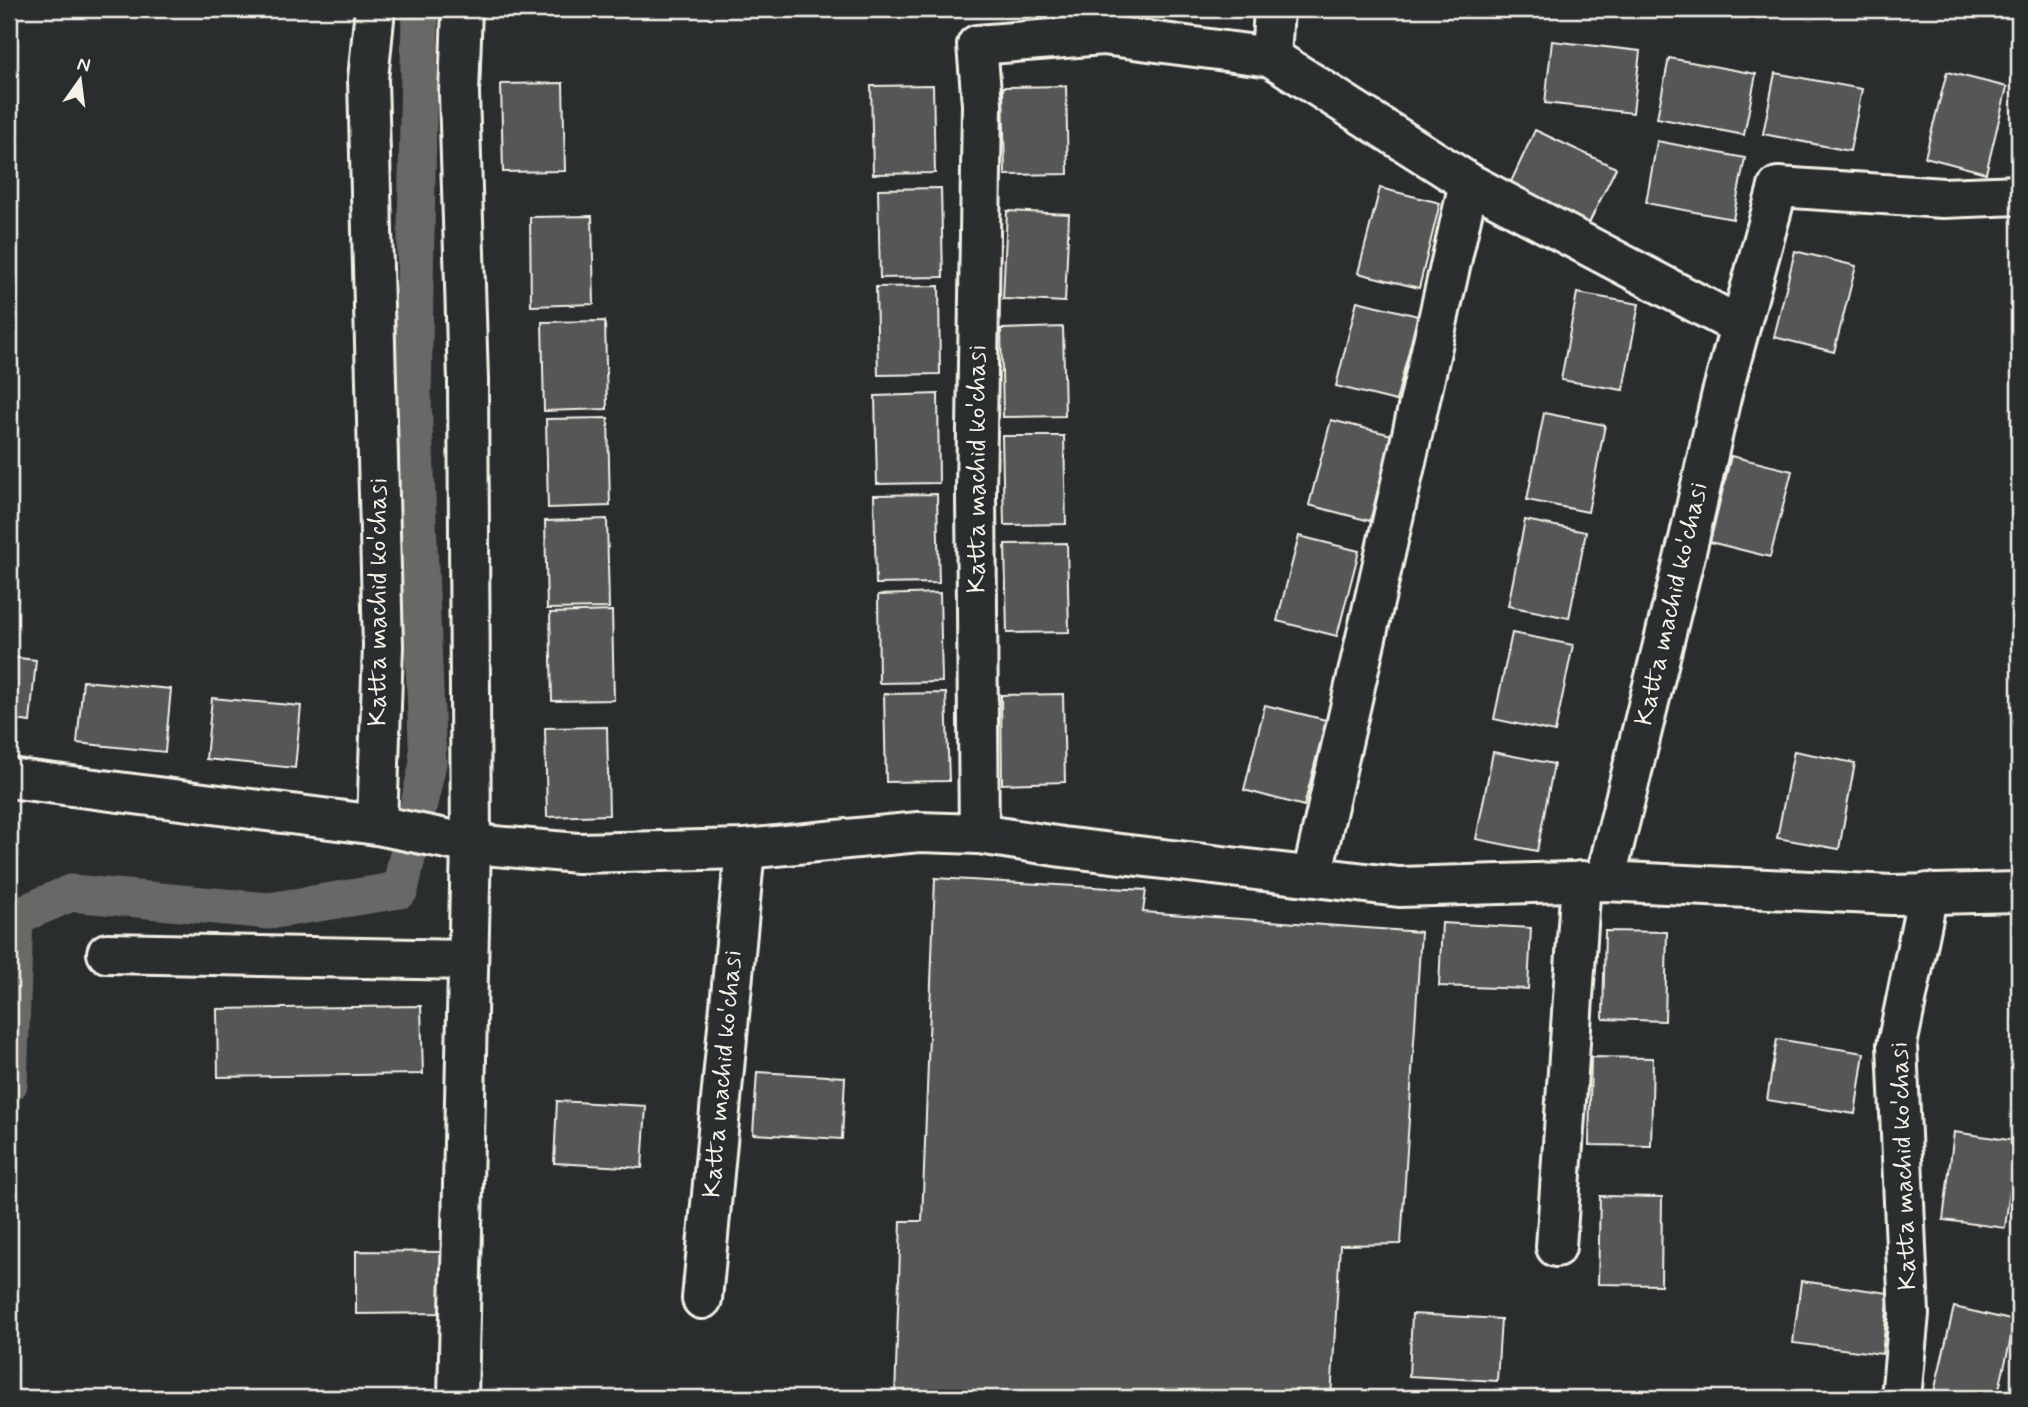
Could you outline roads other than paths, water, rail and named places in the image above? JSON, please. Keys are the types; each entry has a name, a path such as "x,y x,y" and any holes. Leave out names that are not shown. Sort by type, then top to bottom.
{"street":[{"name":"Katta machid ko'chasi","path":"375,9 368,79 383,646 377,825"},
{"path":"458,1398 471,844 468,380 459,93 462,9"},
{"path":"1274,9 1270,57 1469,183 1740,326"},
{"name":"Katta machid ko'chasi","path":"979,834 976,495 982,104 977,46 1103,35 1270,57"},
{"path":"1312,876 1469,183"},
{"name":"Katta machid ko'chasi","path":"1556,1247 1593,881 1778,187 1943,198 2019,195"},
{"path":"9,778 377,825 471,844 578,853 745,849 919,832 979,834 1062,847 1399,887 1593,881 1892,895 2019,892"},
{"name":"Katta machid ko'chasi","path":"702,1299 745,849"},
{"name":"Katta machid ko'chasi","path":"1901,1398 1909,1314 1897,1045 1928,894"},
{"path":"107,953 468,960"}],"waterway":[{"path":"9,1084 15,917 71,893 269,911 400,890 428,763 413,400 420,9"}]}
